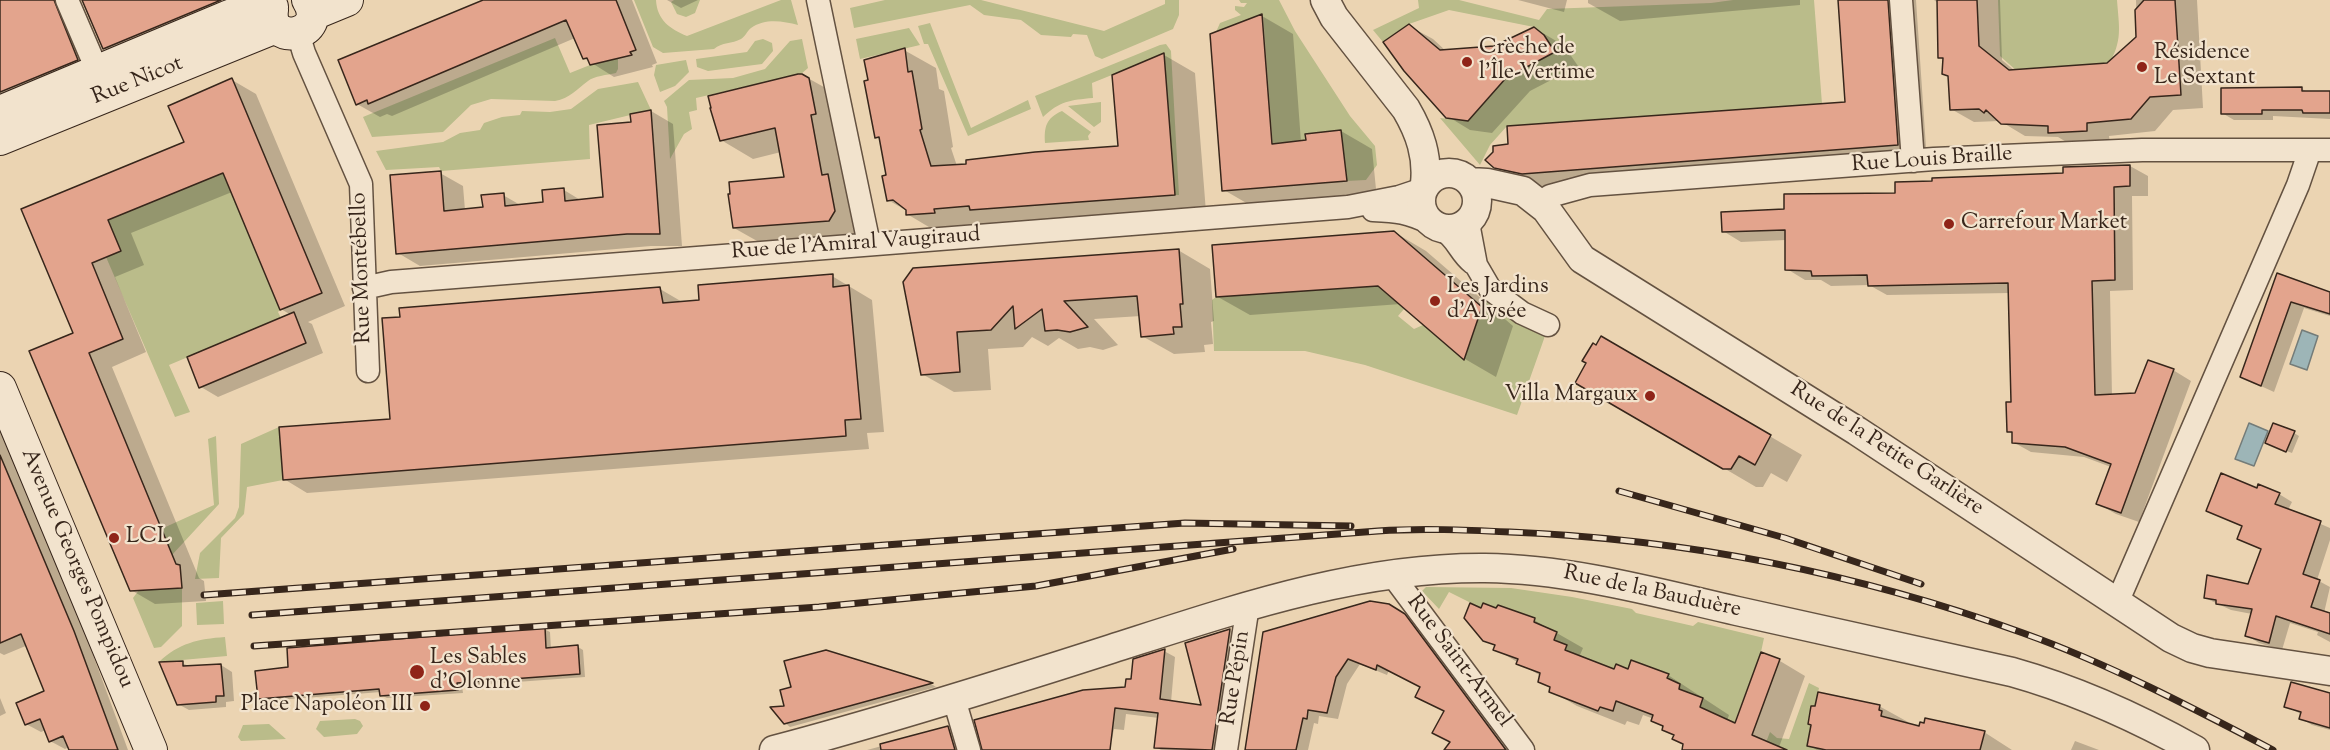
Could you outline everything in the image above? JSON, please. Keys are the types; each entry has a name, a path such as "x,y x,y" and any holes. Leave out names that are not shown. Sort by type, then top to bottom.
{"main road":[{"name":"Rue Nicot","path":"0,139 102,82 258,5 290,13 347,0"},
{"name":"Rue Nicot","path":"0,112 102,82"},
{"name":"Avenue Georges Pompidou","path":"0,387 151,750"}],"street":[{"path":"67,0 102,82"},
{"path":"818,0 869,244"},
{"path":"1325,0 1334,17 1406,109 1415,124 1423,145 1427,166 1421,207 1436,226 1458,242 1463,255 1476,266 1490,289 1522,314 1548,325"},
{"path":"1901,0 1913,160"},
{"name":"Rue Montébello","path":"290,13 304,53 361,184 368,371"},
{"path":"1406,109 1430,127 1477,196 1469,228 1476,266"},
{"name":"Rue Louis Braille","path":"1473,215 1504,201 1537,203 1550,196 1590,184 1913,160 2142,150 2320,150"},
{"path":"2117,603 2298,185 2320,150"},
{"path":"1424,187 1440,174 1463,178"},
{"name":"Rue de la Petite Garlière","path":"1463,178 1516,188 1529,195 1582,259 1857,431 2152,627 2192,648 2263,663 2330,671"},
{"name":"Rue de l'Amiral Vaugiraud","path":"364,288 391,282 1348,207 1399,197 1424,187"},
{"name":"Rue de l'Amiral Vaugiraud","path":"1348,207 1398,211 1411,214 1436,226"},
{"path":"1436,226 1458,228 1473,215"},
{"name":"Rue de la Bauduère","path":"774,750 954,699 1248,605 1359,579 1396,573 1504,569 1575,575 2012,672 2048,682 2107,706 2158,729 2195,750"},
{"name":"Rue Saint-Armel","path":"1396,573 1399,584 1523,750"},
{"name":"Rue Pépin","path":"1226,750 1248,605"},
{"path":"954,699 969,750"}],"green space":[{"path":"634,0 656,0 659,13 666,23 687,36 781,0 791,0 798,25 780,22 762,23 751,28 741,39 714,49 663,53 653,47"},
{"path":"700,0 695,13 686,17 677,14 671,2"},
{"path":"885,0 981,0 1104,31 1165,4 1165,0 1179,0 1179,15 1173,29 1102,59 1095,56 1087,35 1073,34 1071,37 1041,35 1021,20 984,15 970,5 854,28 850,8"},
{"path":"1239,0 1279,0 1295,31 1350,116 1375,146 1377,165 1366,180 1347,181 1341,130 1305,134 1306,140 1277,143 1273,148 1263,15 1216,32 1220,23 1241,15 1235,10 1235,6 1244,7 1247,3 1241,3"},
{"path":"1418,0 1459,0 1539,20 1547,9 1711,3 1733,0 1814,0 1822,104 1507,126 1490,145 1480,165 1440,118 1468,121 1506,78 1555,52 1544,35 1534,27 1449,10 1409,24 1383,42 1373,30 1419,8"},
{"path":"1998,0 2117,0 2118,41 2113,57 2108,66 2098,64 2018,69 2018,72 2000,56"},
{"path":"930,23 971,128 1028,100 1031,109 968,136 928,44 924,44 918,26"},
{"path":"909,28 920,45 860,59 856,39"},
{"path":"555,38 570,73 618,58 616,73 591,79 560,100 491,99 471,105 443,132 372,137 363,117"},
{"path":"763,39 772,43 773,51 762,64 708,71 697,67 696,59 747,52 755,41"},
{"path":"802,39 808,68 801,74 696,98 697,110 689,112 692,129 684,134 670,159 667,107 664,101 689,80 733,78 765,69 790,41"},
{"path":"1166,44 1171,51 1179,195 1175,195 1164,54 1092,83 1093,98 1066,102 1043,117 1035,96"},
{"path":"686,60 689,72 675,86 660,92 654,75 656,65"},
{"path":"638,82 651,110 589,125 590,159 441,171 439,167 386,170 376,151 443,142 460,133 480,130 484,123 502,117 520,115 522,111 550,112 571,109 598,89"},
{"path":"1101,102 1101,122 1094,127 1068,106"},
{"path":"1062,111 1091,132 1088,136 1089,140 1045,143 1045,132 1049,120"},
{"path":"223,173 280,310 278,312 281,318 169,365 190,412 175,417 106,257 101,222"},
{"path":"1378,286 1404,309 1398,316 1414,329 1423,325 1464,360 1482,307 1483,297 1545,336 1517,415 1365,365 1305,351 1214,351 1212,300 1216,297"},
{"path":"279,427 283,480 247,487 244,514 221,538 219,578 195,579 200,553 235,518 239,507 241,444"},
{"path":"216,436 219,504 172,555 161,529 214,505 208,439"},
{"path":"1426,587 1511,588 1572,597 1632,609 1636,613 1693,626 1698,622 1764,638 1761,652 1724,750 1697,750 1712,712 1700,707 1703,698 1679,689 1680,684 1667,678 1668,674 1632,660 1628,669 1616,664 1614,669 1565,650 1567,645 1554,640 1557,632 1534,622 1535,618 1498,605 1496,608 1481,608 1449,592 1439,609 1422,591"},
{"path":"182,588 182,626 161,647 154,648 133,598 139,590"},
{"path":"223,601 224,624 197,625 196,603"},
{"path":"225,637 227,656 159,662 174,650 189,643"},
{"path":"1809,683 1819,688 1815,706 1811,706 1808,724 1839,750 1763,750 1770,732 1777,738 1789,739"},
{"path":"355,719 363,726 357,734 324,737 316,729 320,721"},
{"path":"269,724 286,739 241,741 238,737 243,725"}],"water":[{"path":"2302,330 2318,336 2307,370 2290,364"},
{"path":"2249,423 2268,431 2254,466 2235,459"}],"building":[{"path":"0,0 54,0 78,60 0,92"},
{"path":"82,0 221,0 103,49"},
{"path":"483,0 616,0 636,50 630,52 632,55 590,65 587,58 583,59 566,20 368,104 367,100 356,105 338,60"},
{"path":"1838,0 1888,0 1898,145 1522,174 1494,168 1485,160 1493,152 1493,146 1508,144 1507,126 1845,102"},
{"name":"Résidence Le Sextant","path":"1937,0 1977,0 1979,46 2009,70 2107,63 2136,37 2135,10 2144,0 2175,0 2181,95 2150,97 2131,119 2087,123 2087,131 2048,133 2048,126 2001,124 1986,110 1984,113 1979,109 1950,110 1948,76 1942,74 1943,58 1938,58"},
{"path":"1262,14 1272,144 1306,140 1305,134 1341,130 1347,181 1222,191 1210,34"},
{"name":"Crèche de l'Île-Vertime","path":"1409,24 1440,50 1494,46 1534,27 1544,35 1555,52 1506,78 1468,121 1446,118 1404,71 1383,42"},
{"path":"905,48 908,72 912,71 922,129 920,130 931,166 966,164 966,160 1035,152 1118,146 1112,75 1164,53 1175,195 970,210 969,206 934,209 935,213 906,215 906,210 893,200 887,201 882,176 886,175 879,137 875,138 864,81 868,80 864,60"},
{"path":"798,74 809,78 816,114 811,115 822,175 828,174 835,211 829,221 733,228 728,194 730,194 729,182 784,177 775,128 720,141 708,96"},
{"path":"232,78 322,293 280,310 223,173 108,220 121,251 92,263 123,339 89,353 176,564 180,565 182,588 130,591 29,351 73,333 21,209 184,142 168,106"},
{"path":"2302,87 2302,91 2330,91 2330,113 2262,110 2262,114 2221,114 2221,88"},
{"path":"651,110 660,234 627,234 396,254 390,175 441,171 444,211 483,207 481,195 504,193 505,206 543,202 542,190 564,188 565,201 603,197 597,125 631,122 630,114"},
{"path":"2130,165 2130,186 2114,187 2115,280 2092,281 2095,395 2135,393 2148,360 2174,369 2121,513 2096,504 2111,464 2065,447 2012,443 2012,432 2007,432 2006,402 2011,402 2008,283 1868,286 1867,275 1812,276 1811,271 1785,270 1785,230 1722,232 1721,212 1784,209 1784,194 1895,193 1895,182 1932,181 1932,178 2063,173 2063,167"},
{"name":"Les Jardins d'Alysée","path":"1394,231 1482,307 1464,360 1378,286 1216,297 1212,245"},
{"path":"1179,249 1183,304 1180,304 1182,327 1173,327 1174,334 1141,337 1137,296 1064,301 1088,327 1070,332 1045,331 1042,309 1015,329 1013,306 991,330 957,332 960,372 921,375 903,282 913,268"},
{"path":"2277,273 2330,292 2330,314 2291,302 2261,386 2240,377"},
{"path":"833,274 833,287 849,285 861,419 845,420 846,436 283,480 279,427 390,419 382,318 400,317 399,308 660,287 663,303 699,300 698,285"},
{"path":"294,312 306,343 199,388 187,357"},
{"name":"Villa Margaux","path":"1601,336 1771,435 1755,465 1739,456 1731,469 1723,469 1575,383 1586,363 1582,361 1593,343 1596,345"},
{"path":"2273,423 2295,431 2286,452 2265,443"},
{"path":"0,455 74,631 118,750 69,750 63,736 49,742 40,719 25,725 16,703 44,691 21,634 0,643"},
{"path":"2221,473 2257,488 2258,484 2280,493 2275,504 2321,521 2303,574 2320,580 2311,607 2330,613 2330,634 2276,616 2269,643 2245,636 2252,609 2216,604 2216,600 2204,598 2207,575 2248,584 2261,549 2237,539 2242,526 2206,511"},
{"path":"1370,601 1389,604 1405,614 1506,750 1444,750 1450,742 1432,733 1444,711 1415,697 1420,687 1377,665 1376,670 1348,659 1336,677 1327,713 1308,710 1307,719 1303,718 1296,750 1245,750 1263,632"},
{"path":"1470,603 1481,608 1483,603 1496,608 1498,605 1535,618 1534,622 1557,632 1554,640 1567,645 1565,650 1614,669 1616,664 1628,669 1631,660 1669,674 1667,678 1680,684 1679,689 1703,698 1700,707 1735,723 1761,652 1780,659 1752,735 1787,750 1682,750 1683,744 1672,739 1674,735 1662,730 1663,726 1651,721 1653,715 1616,701 1613,711 1600,707 1598,711 1549,692 1550,687 1538,682 1540,673 1516,664 1518,659 1493,650 1495,645 1483,641 1464,618"},
{"name":"Les Sables d'Olonne","path":"545,627 546,648 578,645 580,674 457,683 458,690 380,696 379,689 258,699 255,671 288,667 287,648"},
{"path":"1230,629 1212,750 1154,748 1158,713 1115,708 1110,750 982,750 974,720 1083,690 1125,687 1126,679 1131,679 1133,659 1165,649 1160,699 1201,705 1185,643"},
{"path":"826,650 933,683 784,724 770,707 784,706 780,690 791,687 784,661"},
{"path":"183,661 183,666 221,664 224,696 216,696 216,702 177,705 159,662"},
{"path":"2291,682 2330,693 2330,728 2299,719 2301,712 2284,707"},
{"path":"1818,692 1880,705 1881,716 1919,726 1920,722 1924,723 1925,718 1985,731 1980,750 1826,750 1807,746 1811,725 1808,724 1811,706 1815,706"},
{"path":"948,726 955,750 881,750 880,744"}],"railway":[{"path":"1619,491 1785,538 1921,584"},
{"path":"204,595 1185,523 1351,526"},
{"path":"252,615 1378,531 1460,530 1575,536 1641,542 1770,563 1897,593 1960,612 2087,658 2181,702 2273,750"},
{"path":"254,646 819,607 1036,586 1233,549"}],"place":[{"name":"Crèche de l'Île-Vertime","path":"1467,62"},
{"name":"Résidence Le Sextant","path":"2142,67"},
{"name":"Carrefour Market","path":"1949,224"},
{"name":"Les Jardins d'Alysée","path":"1435,301"},
{"name":"Villa Margaux","path":"1650,396"},
{"name":"LCL","path":"114,538"},
{"name":"Les Sables d'Olonne","path":"417,672"},
{"name":"Place Napoléon III","path":"425,706"}]}
